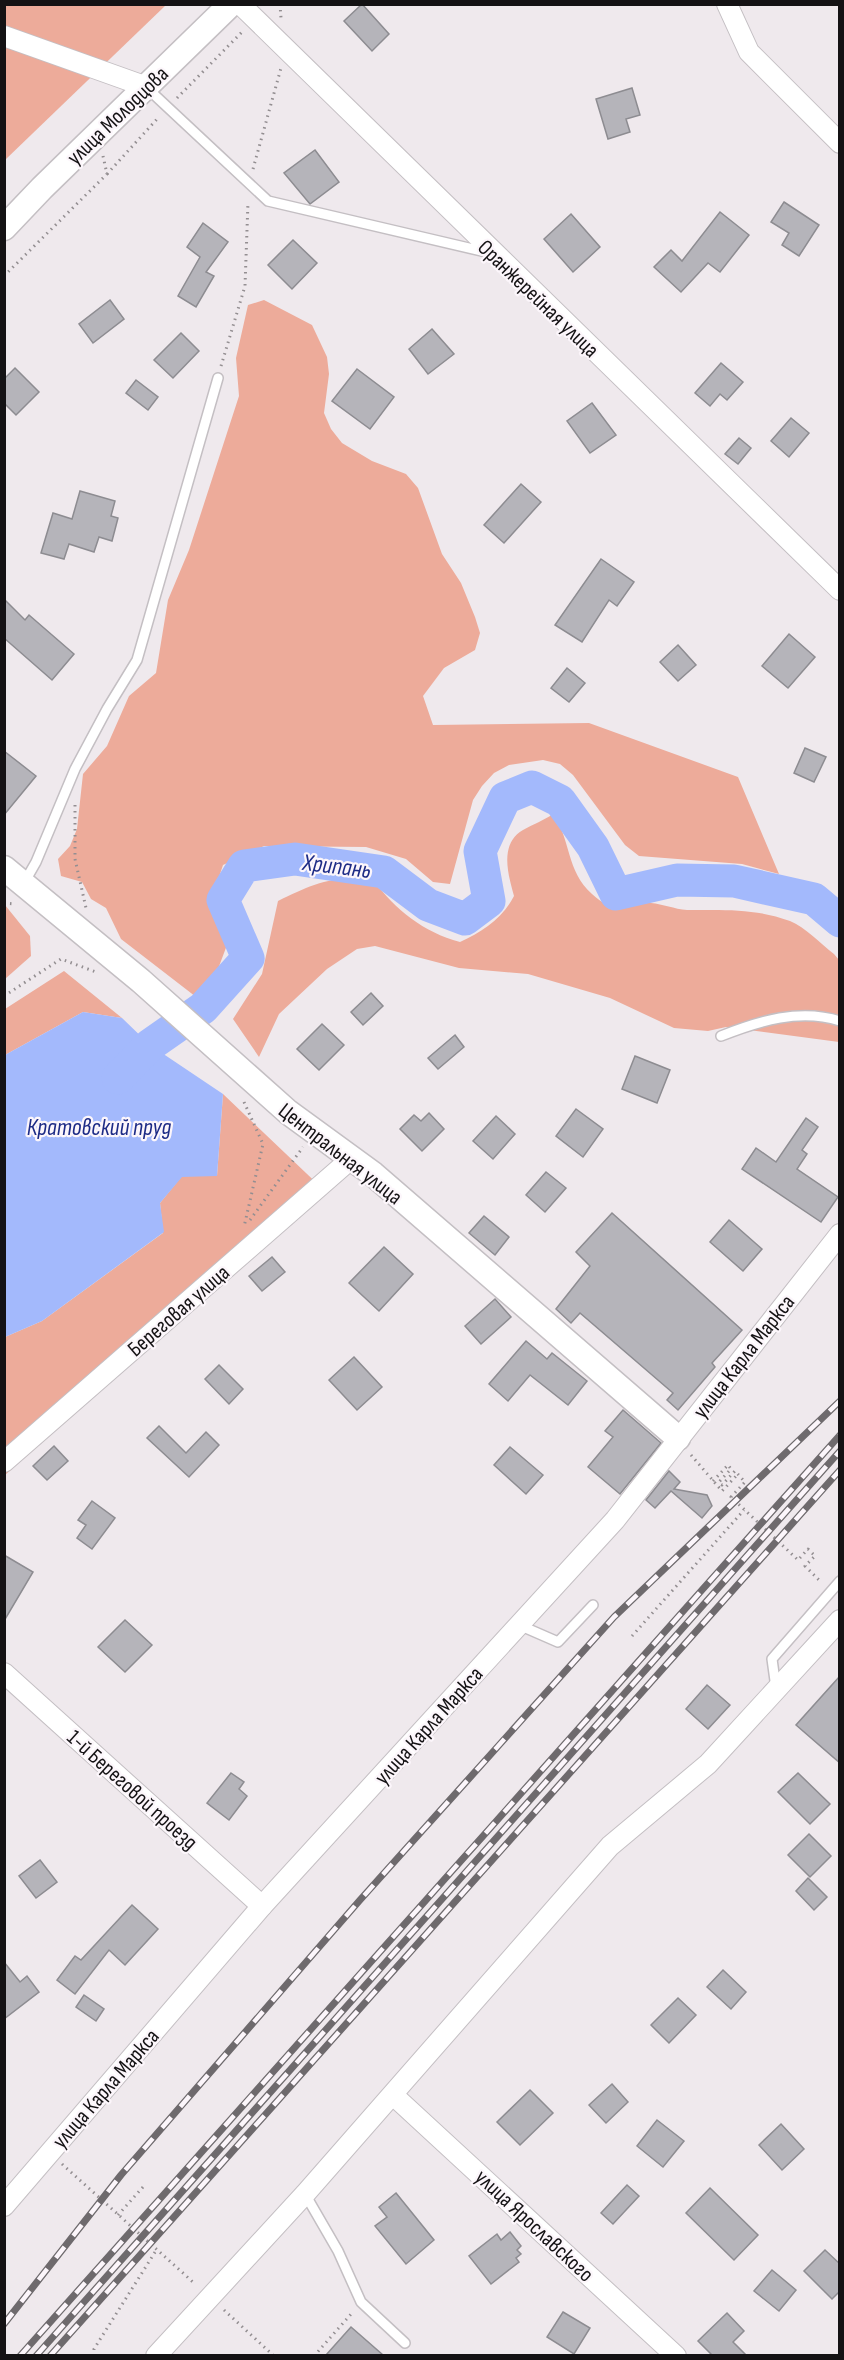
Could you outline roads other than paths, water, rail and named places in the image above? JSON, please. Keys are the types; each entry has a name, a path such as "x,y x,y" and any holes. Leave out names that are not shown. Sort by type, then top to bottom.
{"street":[{"name":"улица Молодцова","path":"4,228 231,4"},
{"name":"Оранжерейная улица","path":"240,4 492,254 840,590"},
{"path":"727,4 749,52 840,143"},
{"path":"4,36 147,87"},
{"name":"Центральная улица","path":"4,868 141,981 238,1070 288,1112 352,1158 678,1438"},
{"name":"Береговая улица","path":"4,1462 352,1158"},
{"name":"улица Карла Маркса","path":"4,2206 261,1906 615,1520 840,1234"},
{"path":"156,2355 305,2194 610,1846 708,1764 840,1620"},
{"name":"1-й Береговой проезд","path":"4,1673 261,1906"},
{"name":"улица Ярославского","path":"393,2095 676,2355"}],"lane":[{"path":"147,87 268,201 492,254"},
{"path":"23,884 36,862 75,769 107,709 137,660 218,378"},
{"path":"721,1036 753,1023 784,1017 820,1015 840,1021"},
{"path":"777,1690 772,1659 840,1581"},
{"path":"519,1625 558,1642 593,1605"},
{"path":"305,2194 338,2251 361,2302 405,2343"}],"water":[{"name":"Кратовский пруд","path":"83,1012 122,1018 150,1045 223,1094 217,1176 182,1177 160,1203 164,1232 42,1321 5,1337 5,1055"}],"waterway":[{"name":"Хрипань","path":"118,1078 150,1045 203,1008 248,958 223,900 244,866 295,859 384,872 428,905 465,919 489,901 480,851 505,798 532,787 560,801 593,847 616,894 677,880 734,881 814,899 840,921"}],"railway":[{"path":"4,2324 121,2175 360,1900 614,1617 840,1401"},
{"path":"20,2356 840,1435"},
{"path":"36,2356 840,1451"},
{"path":"50,2356 840,1470"}]}
